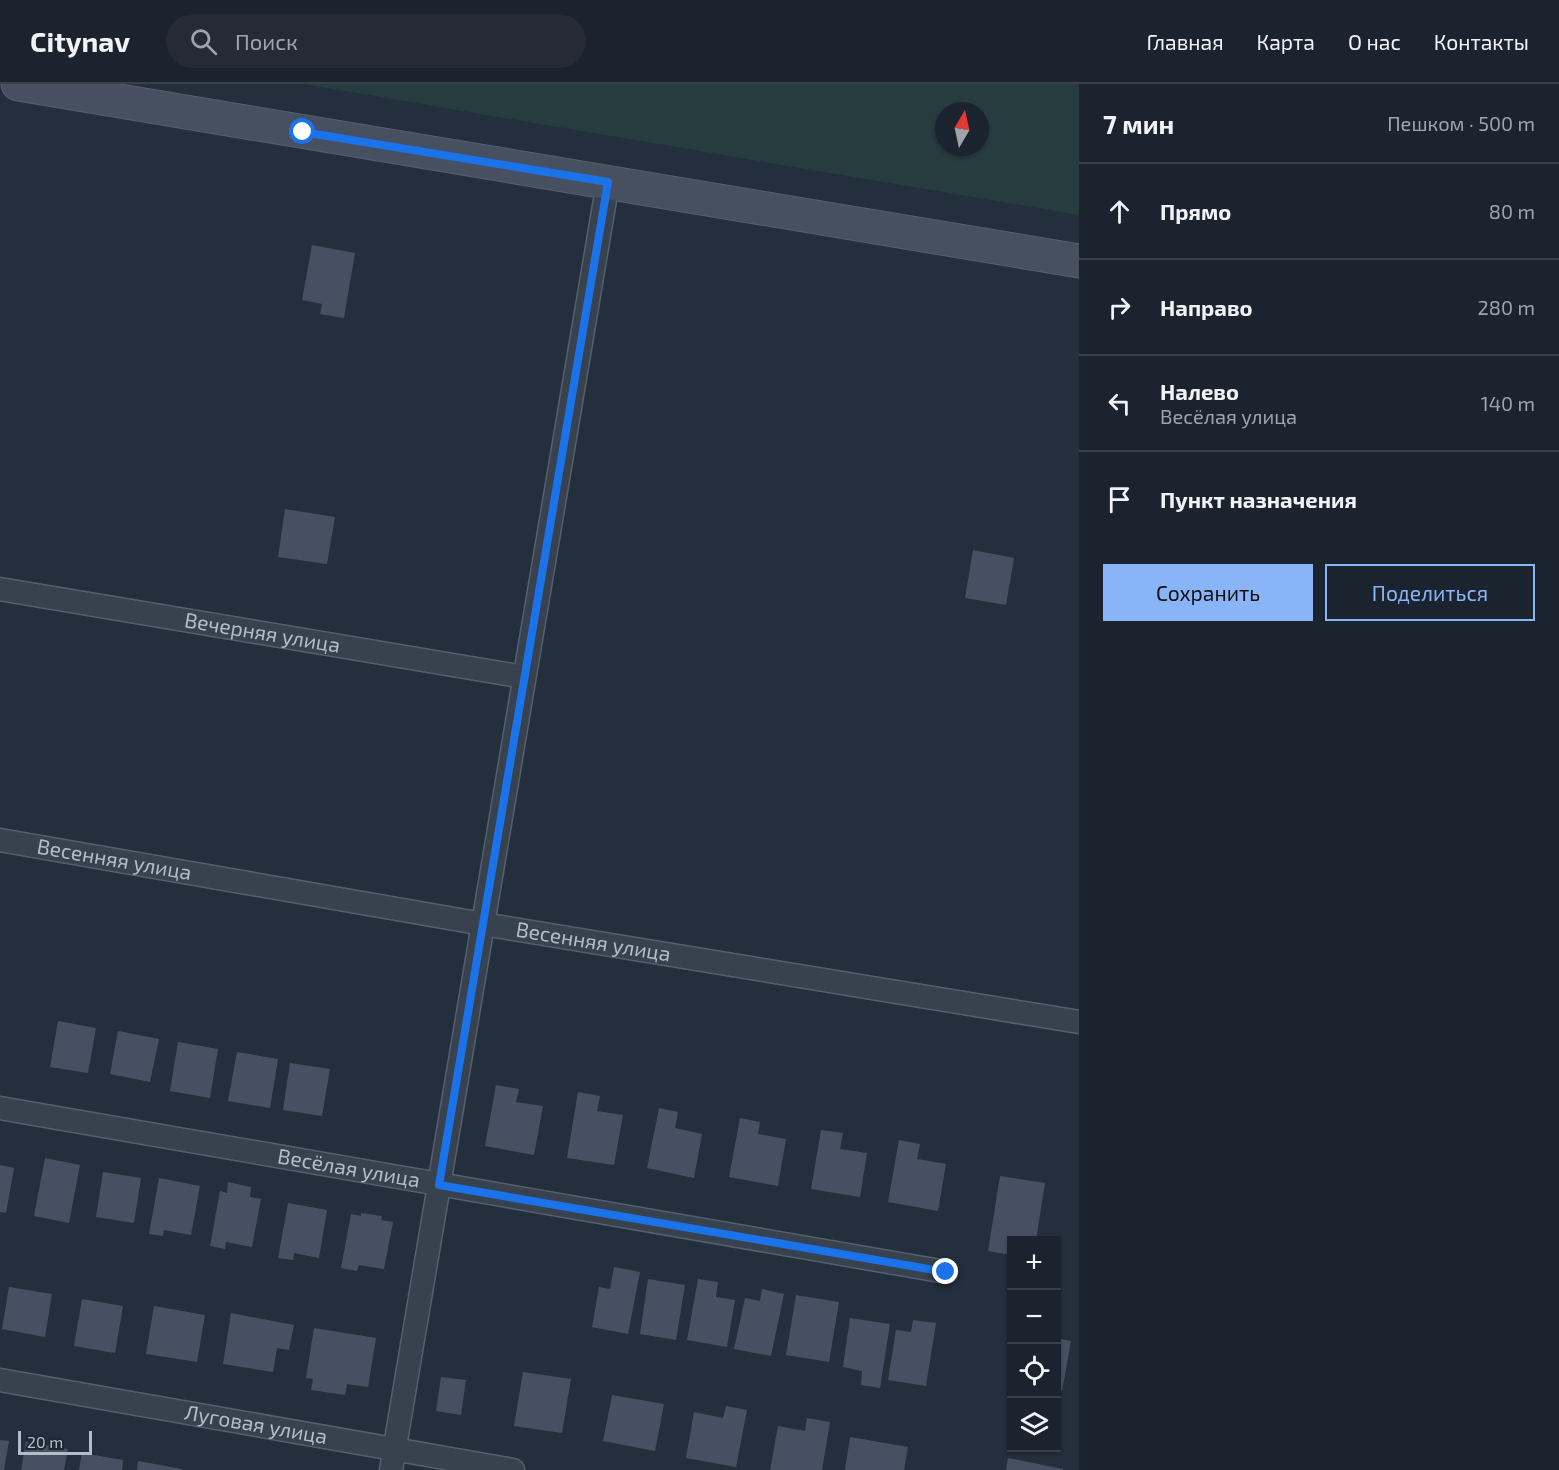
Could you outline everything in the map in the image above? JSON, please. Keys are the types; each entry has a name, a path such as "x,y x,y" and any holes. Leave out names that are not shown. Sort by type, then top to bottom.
{"main road":[{"path":"18,84 1079,261"}],"street":[{"path":"393,1460 608,182"},
{"name":"Вечерняя улица","path":"0,590 524,677"},
{"name":"Весенняя улица","path":"0,840 483,924 1079,1022"},
{"name":"Весёлая улица","path":"0,1108 946,1272"},
{"name":"Луговая улица","path":"0,1380 393,1460 513,1470"}],"green space":[{"path":"303,84 1079,84 1079,215"}],"building":[{"path":"312,245 355,253 344,318 320,314 322,304 302,300"},
{"path":"285,509 335,517 327,564 278,557"},
{"path":"973,550 1014,558 1006,605 965,598"},
{"path":"58,1021 96,1028 88,1073 50,1067"},
{"path":"118,1031 159,1039 150,1082 110,1074"},
{"path":"178,1042 218,1049 210,1098 170,1091"},
{"path":"237,1052 278,1059 270,1108 228,1101"},
{"path":"290,1063 330,1069 322,1116 283,1110"},
{"path":"496,1085 519,1089 516,1102 543,1106 534,1155 485,1146"},
{"path":"578,1092 600,1096 597,1111 623,1115 614,1165 567,1158"},
{"path":"659,1108 678,1112 675,1128 702,1134 694,1178 647,1168"},
{"path":"740,1118 760,1122 758,1134 786,1139 778,1186 729,1177"},
{"path":"821,1130 843,1133 840,1149 867,1153 860,1197 811,1189"},
{"path":"899,1140 920,1144 917,1159 946,1164 938,1211 888,1202"},
{"path":"45,1158 80,1165 69,1223 34,1216"},
{"path":"0,1165 14,1168 6,1213 0,1212"},
{"path":"103,1172 141,1178 134,1223 96,1217"},
{"path":"1000,1176 1045,1183 1037,1236 1007,1236 1007,1254 988,1251"},
{"path":"159,1178 200,1186 191,1235 164,1230 163,1236 149,1234"},
{"path":"228,1182 251,1187 250,1197 261,1199 252,1247 226,1242 225,1249 210,1246 220,1191 227,1193"},
{"path":"288,1203 327,1210 319,1258 294,1253 293,1260 278,1258"},
{"path":"361,1213 382,1216 381,1220 393,1222 384,1269 359,1265 357,1271 341,1268 351,1214 361,1216"},
{"path":"614,1267 640,1272 628,1334 592,1327 599,1287 610,1289"},
{"path":"648,1279 685,1285 676,1340 640,1334"},
{"path":"698,1279 718,1282 716,1297 735,1300 727,1347 687,1340"},
{"path":"9,1287 52,1294 45,1337 2,1329"},
{"path":"762,1289 784,1294 771,1356 734,1349 745,1298 760,1301"},
{"path":"796,1295 839,1302 829,1362 786,1355"},
{"path":"82,1299 123,1306 115,1353 74,1346"},
{"path":"154,1306 205,1315 197,1362 146,1354"},
{"path":"231,1313 294,1325 289,1350 277,1348 273,1372 223,1364"},
{"path":"850,1318 890,1324 880,1388 861,1385 862,1371 843,1367"},
{"path":"913,1320 936,1323 926,1386 888,1380 896,1330 911,1332"},
{"path":"314,1328 376,1338 368,1387 347,1384 345,1395 311,1390 313,1379 306,1378"},
{"path":"1061,1339 1071,1341 1061,1391"},
{"path":"523,1372 571,1379 562,1433 514,1426"},
{"path":"441,1377 466,1380 461,1415 436,1411"},
{"path":"612,1395 664,1404 655,1451 603,1441"},
{"path":"726,1406 747,1410 736,1467 686,1458 694,1412 723,1418"},
{"path":"807,1418 830,1422 822,1470 770,1470 778,1426 805,1431"},
{"path":"850,1437 908,1447 904,1470 845,1470"},
{"path":"0,1440 9,1441 4,1470 0,1470"},
{"path":"26,1442 68,1449 64,1470 21,1470"},
{"path":"82,1453 123,1460 122,1470 79,1470"},
{"path":"1008,1458 1063,1469 1063,1470 1006,1470"},
{"path":"138,1461 182,1469 182,1470 137,1470"}],"route":[{"path":"303,132 608,182 439,1185 946,1272"}]}
